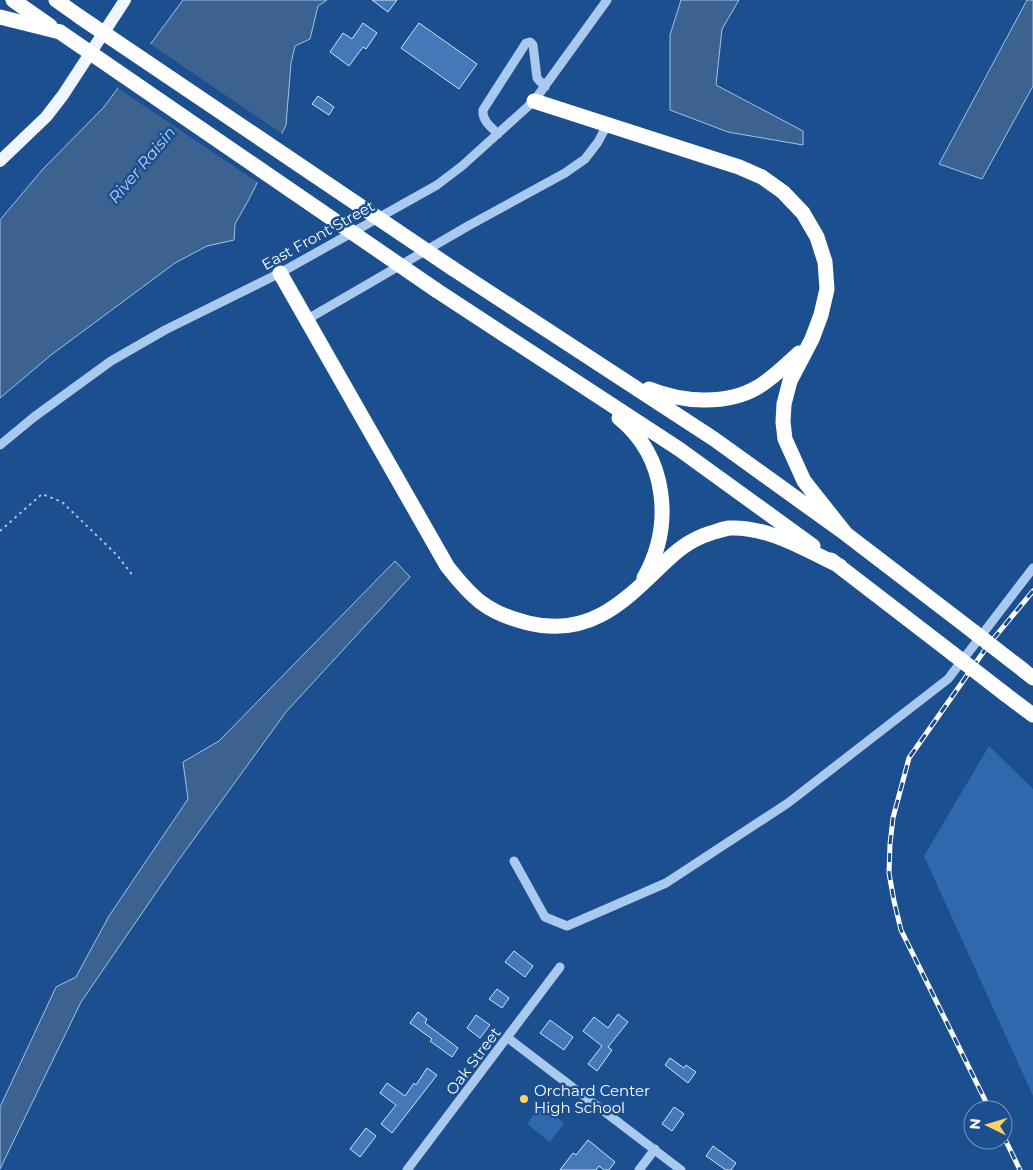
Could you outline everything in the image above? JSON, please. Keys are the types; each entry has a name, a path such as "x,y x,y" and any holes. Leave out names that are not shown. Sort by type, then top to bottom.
{"highway":[{"path":"13,0 436,290 679,449 840,566 1033,715"},
{"path":"59,1 452,268 714,438 846,534 1028,674"},
{"path":"0,17 60,32"},
{"path":"534,101 738,167 762,177 783,192 803,213 817,237 825,262 827,289 821,315 812,339 790,381 784,404 785,440 804,481 846,534"},
{"path":"280,273 447,566 467,592 488,608 512,619 540,626 571,626 596,618 621,604 679,548 694,540 728,528 755,529 840,566"},
{"path":"597,361 661,394 690,400 724,399 741,395 774,376 812,339"},
{"path":"569,377 637,435 651,458 657,473 662,501 659,538 650,566 639,586"}],"main road":[{"path":"0,161 46,117 63,95 125,0"}],"street":[{"name":"East Front Street","path":"0,445 41,412 111,361 165,330 280,273 437,185 462,166 534,101 607,0"},
{"path":"498,134 484,120 483,110 526,43 530,42 533,45 537,78 545,87"},
{"path":"306,320 459,230 565,173 585,159 598,142 607,125"},
{"path":"514,861 545,917 568,926 666,883 788,803 948,679 1033,568"},
{"name":"Oak Street","path":"407,1170 560,968"},
{"path":"508,1038 681,1170"},
{"path":"639,1170 655,1150"}],"path":[{"path":"0,531 42,494 62,502 117,555 133,576"}],"shaded area":[{"path":"989,746 1033,789 1033,1096 924,856"},
{"path":"541,1105 564,1123 550,1142 527,1124"}],"water":[{"name":"River Raisin","path":"183,0 327,0 318,6 310,39 295,46 291,63 286,125 235,224 234,240 207,246 175,263 51,355 0,398 0,220 43,169 104,107"},
{"path":"681,0 739,0 722,29 716,85 803,131 803,145 728,132 670,110 670,35"},
{"path":"1027,0 1033,0 1033,86 982,179 939,164"},
{"path":"395,561 410,577 286,712 175,865 81,1002 0,1169 0,1107 56,987 76,977 109,916 188,799 183,762 219,741"}],"pier":[{"path":"149,43 284,135 260,184 116,87"}],"building":[{"path":"372,0 397,0 388,12"},
{"path":"363,23 377,33 366,49 363,47 349,66 330,52 343,33 352,39"},
{"path":"419,23 477,64 459,89 401,48"},
{"path":"318,96 334,107 329,115 312,104"},
{"path":"514,951 533,966 525,977 505,962"},
{"path":"497,989 509,998 502,1008 489,999"},
{"path":"418,1012 427,1019 425,1023 458,1048 452,1057 410,1023"},
{"path":"618,1014 628,1022 608,1047 612,1050 597,1071 588,1064 602,1046 583,1031 594,1017 608,1028"},
{"path":"476,1015 490,1025 480,1038 467,1028"},
{"path":"550,1020 573,1037 564,1050 540,1033"},
{"path":"670,1058 684,1068 686,1065 696,1072 688,1083 665,1065"},
{"path":"427,1068 437,1075 392,1133 381,1124 396,1105 380,1093 387,1083 405,1096 414,1083 416,1085"},
{"path":"674,1107 684,1114 672,1131 662,1124"},
{"path":"366,1128 376,1136 360,1157 350,1149"},
{"path":"588,1140 615,1162 609,1170 604,1170 599,1166 596,1170 560,1170 573,1153 576,1155"},
{"path":"713,1146 736,1163 731,1170 726,1170 706,1156"}],"railway":[{"path":"985,1100 901,930 889,873 890,844 893,818 909,758 989,644 1033,591"},
{"path":"1010,1150 1020,1170"}],"place":[{"name":"Orchard Center High School","path":"524,1099"}]}
